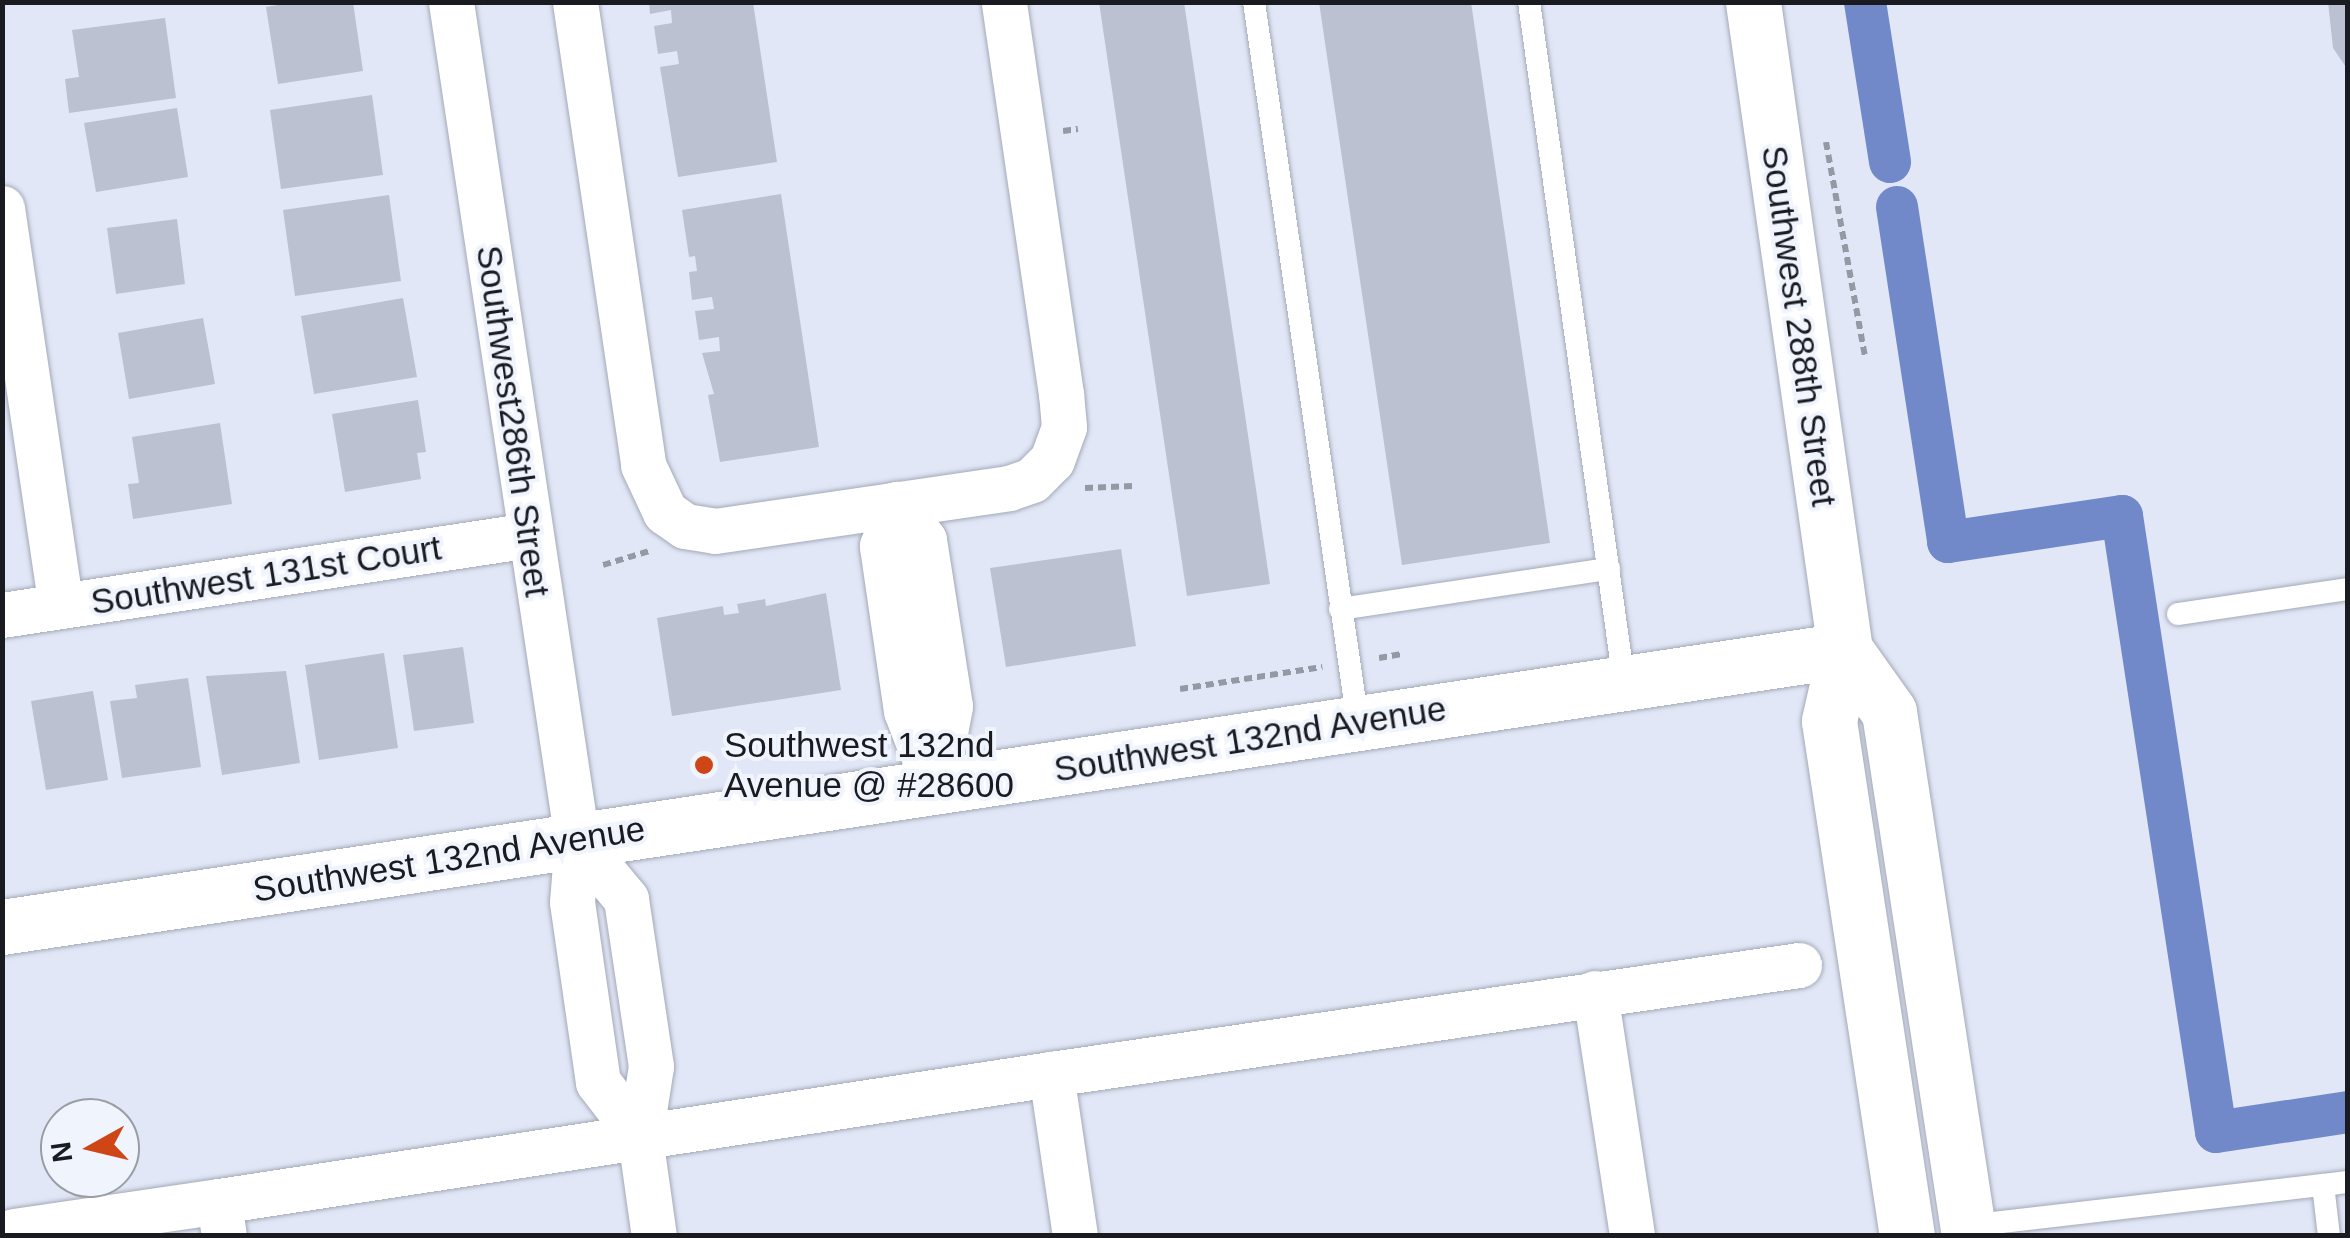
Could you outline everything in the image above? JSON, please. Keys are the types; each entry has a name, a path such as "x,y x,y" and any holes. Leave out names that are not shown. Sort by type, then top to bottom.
{"street":[{"name":"Southwest286th Street","path":"451,2 577,840"},
{"path":"575,2 643,465 658,504 685,526 714,531 1032,480 1052,460 1064,427 1004,2"},
{"name":"Southwest 288th Street","path":"1753,2 1846,650 1829,721 1907,1236"},
{"path":"2,208 61,606"},
{"path":"897,504 924,540 950,706 936,786"},
{"name":"Southwest 131st Court","path":"2,615 530,535"},
{"name":"Southwest 288th Street","path":"1846,650 1889,712 1968,1231"},
{"name":"Southwest 132nd Avenue","path":"2,927 1846,650"},
{"path":"577,840 626,898 651,1066 640,1137 654,1236"},
{"path":"14,1231 221,1218 640,1137 1799,965"},
{"path":"1594,993 1632,1236"},
{"path":"1051,1074 1074,1236"}],"lane":[{"path":"1254,2 1358,723"},
{"path":"1529,2 1624,682"},
{"path":"1340,609 1610,569"},
{"path":"2178,614 2348,589"},
{"path":"1968,1231 2348,1182"},
{"path":"2322,1184 2329,1236"}],"path":[{"path":"1823,126 1865,356"},
{"path":"1096,492 1132,486"},
{"path":"603,565 636,560"},
{"path":"1180,689 1402,654"}],"building":[{"path":"295,2 353,2 363,71 278,84 266,7"},
{"path":"649,2 753,2 777,162 678,177 660,67 679,64 677,51 658,54 654,26 672,23 671,10 650,14"},
{"path":"1099,2 1184,2 1270,584 1187,596"},
{"path":"1319,2 1471,2 1550,543 1402,565"},
{"path":"2328,2 2348,2 2348,70 2333,48"},
{"path":"165,18 176,98 69,113 65,79 79,77 72,30"},
{"path":"372,95 383,175 281,189 270,110"},
{"path":"177,108 188,177 96,192 84,123"},
{"path":"781,194 819,447 720,462 708,395 714,394 702,353 720,351 719,337 699,340 695,311 714,309 712,297 692,300 689,272 697,271 695,256 689,257 682,210"},
{"path":"389,195 401,281 295,296 283,210"},
{"path":"177,219 185,284 116,294 107,228"},
{"path":"403,298 417,377 314,394 301,316"},
{"path":"203,318 215,384 129,399 118,333"},
{"path":"418,400 426,452 417,453 421,479 345,492 332,414"},
{"path":"220,423 232,504 133,519 128,484 139,483 132,437"},
{"path":"1121,549 1136,646 1006,667 990,568"},
{"path":"826,593 841,690 672,716 657,618 723,606 724,615 739,613 737,604 765,599 766,606"},
{"path":"463,647 474,723 414,731 403,655"},
{"path":"384,653 398,748 319,760 305,665"},
{"path":"286,671 300,763 222,775 206,676"},
{"path":"188,678 201,767 122,778 110,701 137,698 135,685"},
{"path":"93,691 108,780 46,790 31,701"}],"waterway":[{"path":"1865,2 1890,162"},
{"path":"1897,207 1948,542 2122,516 2216,1132 2348,1112"}],"place":[{"name":"Southwest 132nd Avenue @ #28600","path":"704,765"}]}
